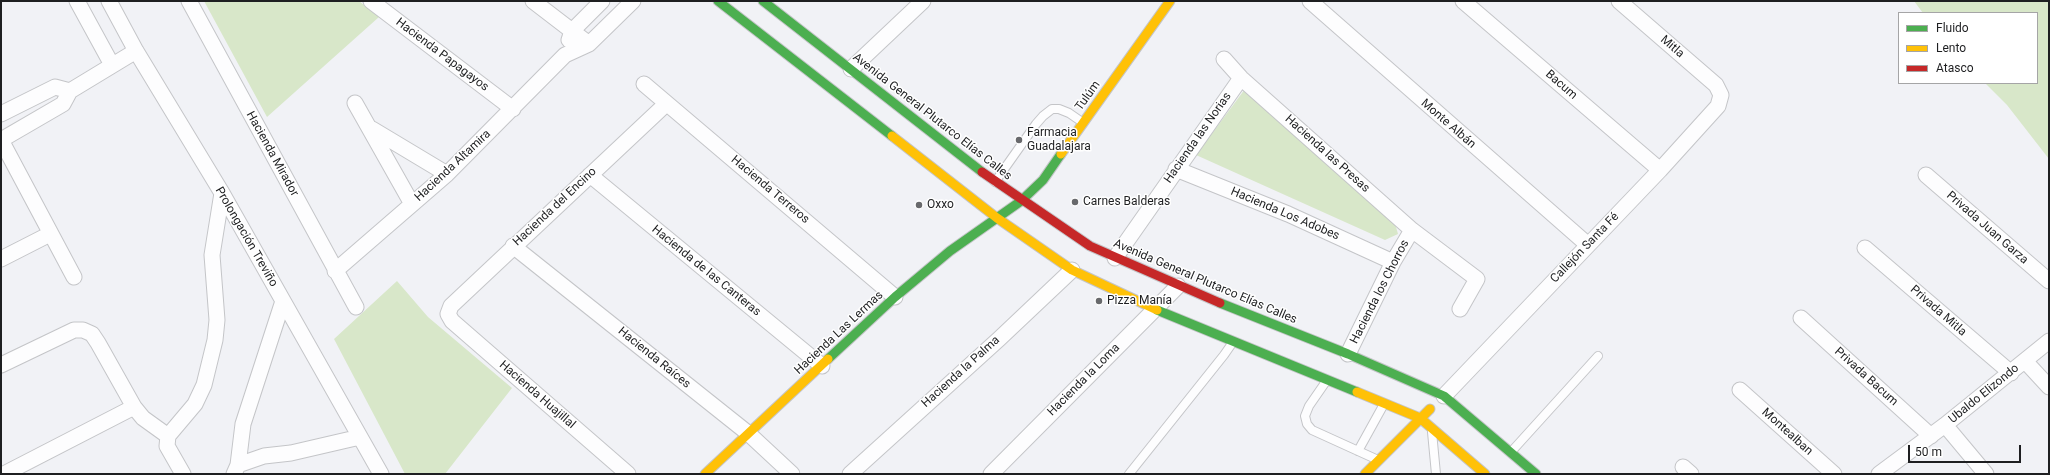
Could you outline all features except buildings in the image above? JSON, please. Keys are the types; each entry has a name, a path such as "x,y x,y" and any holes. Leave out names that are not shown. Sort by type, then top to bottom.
{"street":[{"path":"77,1 112,65"},
{"name":"Prolongación Treviño","path":"109,1 136,50 222,194 381,474"},
{"name":"Hacienda Mirador","path":"189,1 356,307"},
{"name":"Hacienda Papagayos","path":"372,1 512,109"},
{"path":"533,1 589,44"},
{"name":"Hacienda Altamira","path":"565,54 572,31 602,1"},
{"name":"Hacienda Altamira","path":"335,271 447,174 565,54 589,44 633,1"},
{"path":"718,1 997,218 1072,270 1155,309 1420,418 1485,474"},
{"path":"728,10 735,1"},
{"path":"852,69 923,1"},
{"name":"Tulúm","path":"997,218 1021,201 1043,180 1170,1"},
{"name":"Monte Albán","path":"1310,1 1588,245"},
{"name":"Bacum","path":"1463,1 1660,170"},
{"name":"Mitla","path":"1619,1 1716,85 1721,95"},
{"name":"Avenida General Plutarco Elías Calles","path":"772,4 995,182 1021,201 1090,246 1178,286 1348,354 1444,396 1536,474"},
{"path":"74,278 1,140 63,104 70,91 136,50"},
{"name":"Hacienda las Presas","path":"1224,59 1241,78 1412,230 1477,279 1460,309"},
{"name":"Hacienda las Norias","path":"1115,258 1241,78"},
{"name":"Hacienda Terreros","path":"644,84 895,297"},
{"path":"1,114 55,87 70,91"},
{"name":"Callejón Santa Fé","path":"1444,396 1660,170 1718,106 1721,95"},
{"path":"355,103 412,204"},
{"name":"Hacienda del Encino","path":"448,314 450,306 666,104"},
{"path":"370,128 447,174"},
{"name":"Hacienda Los Adobes","path":"1176,169 1288,214 1393,262"},
{"name":"Hacienda de las Canteras","path":"590,175 822,366"},
{"name":"Privada Juan Garza","path":"1926,175 2049,281"},
{"path":"182,474 169,453 167,446 168,436 194,404 204,385 215,340 217,320 212,255 222,194"},
{"name":"Hacienda Las Lermas","path":"705,474 895,297 950,251 997,218"},
{"name":"Hacienda los Chorros","path":"1348,354 1393,262 1412,230"},
{"path":"1,259 50,234"},
{"name":"Hacienda Raíces","path":"513,246 749,434 792,474"},
{"name":"Privada Mitla","path":"1865,248 2011,373"},
{"name":"Hacienda la Palma","path":"850,474 999,339 1072,270"},
{"name":"Hacienda la Loma","path":"991,474 1178,286"},
{"path":"236,470 243,424 283,301"},
{"name":"Hacienda Huajillal","path":"448,314 452,321 628,474"},
{"name":"Privada Bacum","path":"1801,318 1931,436"},
{"path":"1,365 74,330 83,330 92,334 98,343 134,408 143,418 168,436"},
{"name":"Ubaldo Elizondo","path":"1880,474 1945,425 2049,341"},
{"path":"2025,360 2049,387"},
{"name":"Montealban","path":"1740,390 1834,474"},
{"path":"1366,474 1420,418 1444,396"},
{"path":"4,474 134,408"},
{"path":"1945,425 1986,474"},
{"path":"236,470 264,456 291,453 360,437"}],"lane":[{"path":"995,182 1036,124 1052,109 1059,109 1069,113 1083,123"},
{"path":"1129,474 1224,355 1233,341"},
{"path":"1510,453 1598,356"},
{"path":"1327,380 1309,406 1305,416 1307,424 1312,430 1379,460"},
{"path":"1358,451 1384,403"},
{"path":"1432,428 1436,474"}],"green space":[{"path":"204,1 359,1 379,17 267,117"},
{"path":"1914,1 2049,1 2049,159 2007,105 1986,84 2038,84 2038,12 1922,12"},
{"path":"1245,89 1394,220 1398,234 1385,240 1196,155"},
{"path":"397,281 428,317 512,388 445,474 405,474 334,339"}],"traffic: fast":[{"path":"718,1 892,136"},
{"path":"763,1 982,172"},
{"path":"828,359 895,297 950,251 1021,201 1043,180 1061,154"},
{"path":"1220,303 1348,354 1444,396 1536,474"},
{"path":"1157,310 1357,392"}],"traffic: slow":[{"path":"1061,154 1170,1"},
{"path":"892,136 997,218 1072,270 1157,310"},
{"path":"705,474 828,359"},
{"path":"1357,392 1420,418 1485,474"},
{"path":"1365,474 1430,409"}],"traffic: jam":[{"path":"982,172 1090,246 1220,303"}],"place":[{"name":"Farmacia Guadalajara","path":"1019,140"},
{"name":"Carnes Balderas","path":"1075,202"},
{"name":"Oxxo","path":"919,205"},
{"name":"Pizza Manía","path":"1099,301"}]}
